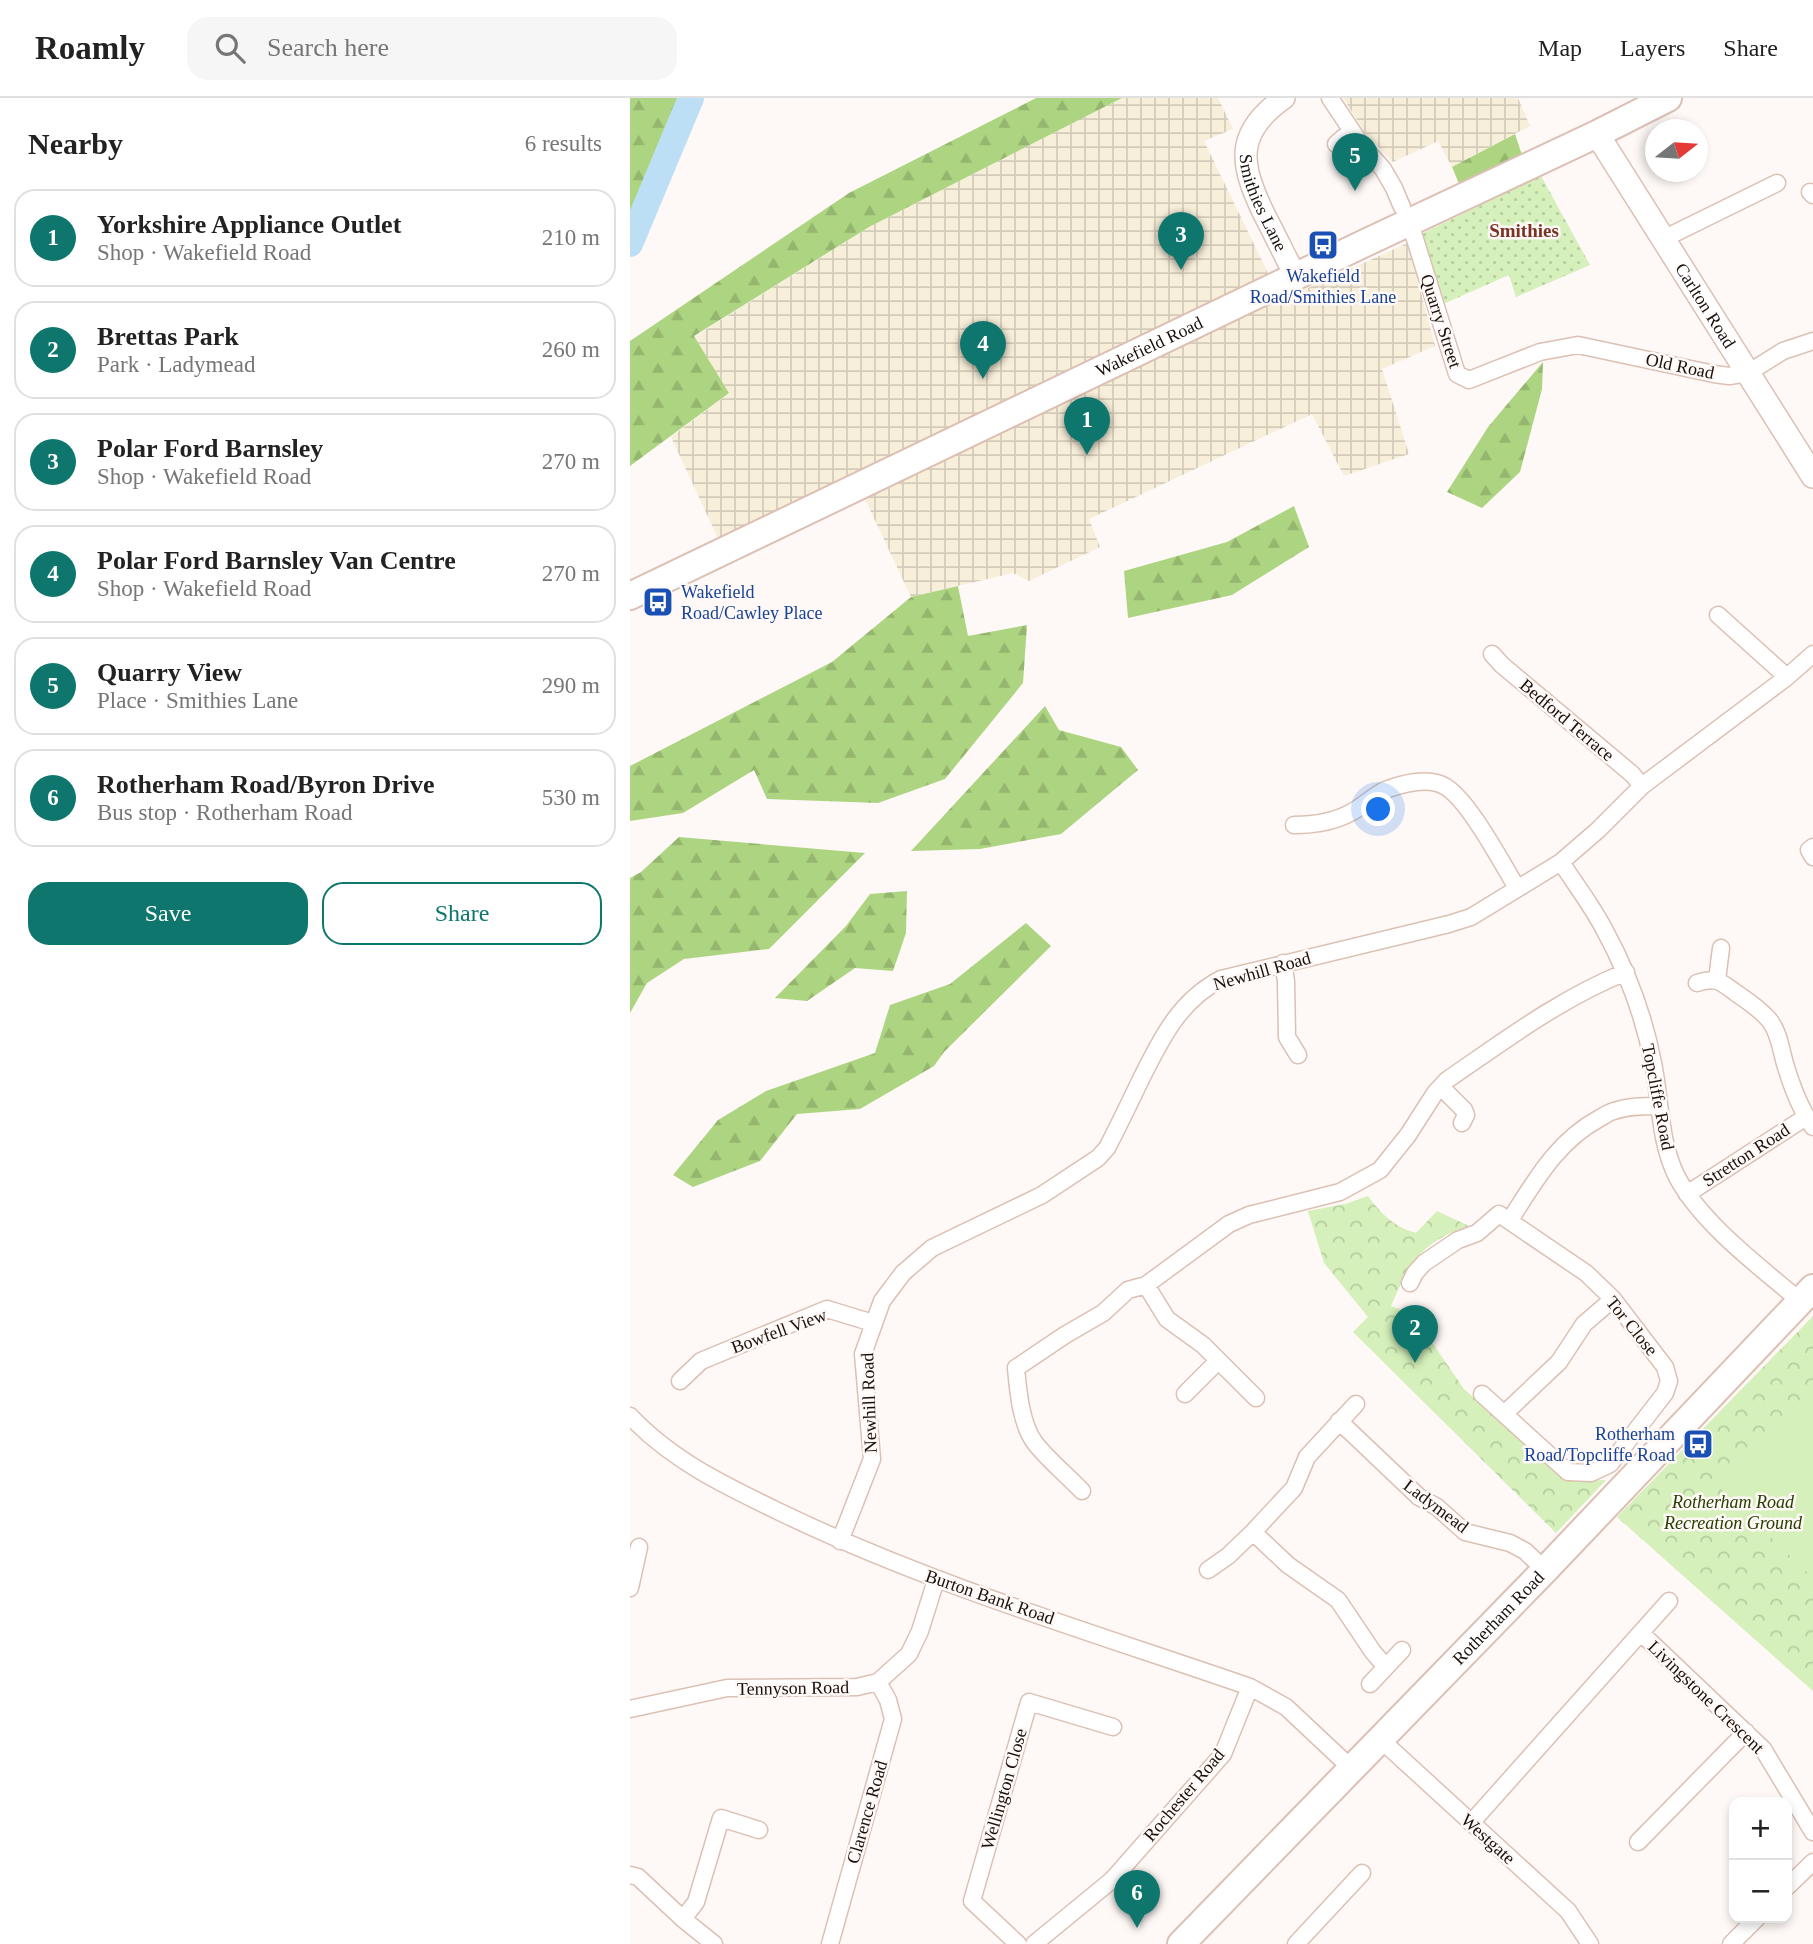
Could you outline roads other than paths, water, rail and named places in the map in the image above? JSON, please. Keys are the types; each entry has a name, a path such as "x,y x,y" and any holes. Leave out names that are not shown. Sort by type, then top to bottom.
{"main road":[{"name":"Wakefield Road","path":"630,596 1296,277 1406,215 1597,134 1655,101"},
{"name":"Carlton Road","path":"1597,134 1813,476"},
{"name":"Rotherham Road","path":"1181,1944 1545,1570 1807,1294"}],"street":[{"name":"Smithies Lane","path":"1284,98 1267,110 1254,126 1247,141 1246,158 1254,192 1296,277"},
{"path":"1330,98 1351,131 1383,169 1406,215"},
{"path":"1336,144 1351,131"},
{"path":"1663,239 1777,183"},
{"name":"Quarry Street","path":"1406,215 1457,374 1469,380 1540,352"},
{"path":"1748,373 1783,351 1813,341"},
{"name":"Old Road","path":"1540,352 1578,345 1714,374 1729,376 1748,373"},
{"path":"1718,615 1787,677"},
{"name":"Bedford Terrace","path":"1492,654 1632,774 1642,786"},
{"name":"Newhill Road","path":"840,1541 872,1460 863,1354 882,1301 903,1274 932,1248 1042,1195 1098,1158 1107,1148 1164,1034 1200,992 1221,979 1450,924 1471,916 1560,862 1598,830 1642,786 1787,677 1813,654"},
{"path":"1294,825 1319,824 1351,813 1383,791 1430,781 1446,786 1465,805 1517,888"},
{"path":"1813,847 1809,850 1813,857"},
{"name":"Topcliffe Road","path":"1560,862 1603,926 1626,972 1641,1014 1654,1064 1666,1147 1676,1175 1687,1194 1727,1238 1807,1294"},
{"path":"1697,983 1717,979 1721,948"},
{"path":"1283,963 1287,1038 1298,1055"},
{"path":"1082,1491 1033,1442 1018,1395 1016,1368 1103,1313 1128,1290 1146,1285 1229,1224 1249,1215 1340,1192 1380,1170 1447,1080 1538,1018 1601,982 1626,972"},
{"name":"Stretton Road","path":"1687,1194 1809,1122 1770,1022 1750,1002 1717,979"},
{"path":"1441,1087 1464,1110 1466,1115 1462,1124"},
{"path":"1410,1283 1424,1263 1442,1249 1477,1233 1499,1214 1510,1220 1545,1165 1567,1140 1585,1126 1614,1111 1658,1106"},
{"name":"Tor Close","path":"1482,1394 1568,1472 1591,1473 1610,1464 1665,1393 1669,1381 1665,1367 1613,1300 1586,1273 1510,1220"},
{"path":"1146,1285 1167,1319 1203,1345 1256,1398"},
{"path":"1504,1415 1559,1362 1584,1324 1613,1300"},
{"name":"Bowfell View","path":"689,1379 701,1361 827,1309 873,1323"},
{"path":"1185,1394 1218,1361"},
{"path":"1208,1570 1254,1532 1294,1488 1307,1457 1356,1404"},
{"name":"Burton Bank Road","path":"630,1416 657,1442 684,1462 739,1493 840,1541 936,1580 1250,1687 1286,1707 1352,1768"},
{"name":"Ladymead","path":"1339,1421 1419,1497 1437,1507 1465,1532 1510,1543 1525,1551 1545,1570"},
{"path":"1254,1532 1289,1564 1338,1600 1386,1667"},
{"path":"630,1588 639,1547"},
{"path":"878,1682 909,1654 920,1631 936,1580"},
{"name":"Livingstone Crescent","path":"1471,1823 1669,1601"},
{"name":"Livingstone Crescent","path":"1642,1634 1763,1749 1813,1832"},
{"path":"1370,1684 1402,1650"},
{"name":"Tennyson Road","path":"630,1709 727,1688 857,1687 878,1682"},
{"name":"Clarence Road","path":"830,1944 893,1719 888,1700 878,1682"},
{"name":"Rochester Road","path":"1034,1944 1112,1880 1223,1754 1250,1687"},
{"name":"Wellington Close","path":"1018,1944 972,1900 1029,1702 1113,1727"},
{"path":"1638,1842 1746,1732"},
{"name":"Westgate","path":"1380,1739 1568,1911 1590,1944"},
{"path":"682,1919 696,1902 721,1818 760,1830"},
{"path":"1792,1882 1813,1862"},
{"path":"1296,1944 1362,1873"},
{"path":"630,1875 638,1877 682,1919 715,1944"},
{"path":"1731,1944 1752,1923"}],"waterway":[{"path":"630,244 691,98"}],"place":[{"name":"Quarry View","path":"1355,191"},
{"name":"Wakefield Road/Smithies Lane","path":"1323,245"},
{"name":"Polar Ford Barnsley","path":"1181,270"},
{"name":"Polar Ford Barnsley Van Centre","path":"983,379"},
{"name":"Yorkshire Appliance Outlet","path":"1087,455"},
{"name":"Wakefield Road/Cawley Place","path":"658,602"},
{"name":"Brettas Park","path":"1415,1363"},
{"name":"Rotherham Road/Topcliffe Road","path":"1698,1444"},
{"name":"Rotherham Road/Byron Drive","path":"1137,1928"}],"district":[{"name":"Smithies","path":"1524,230"}],"park label":[{"name":"Rotherham Road Recreation Ground","path":"1733,1512"}]}
